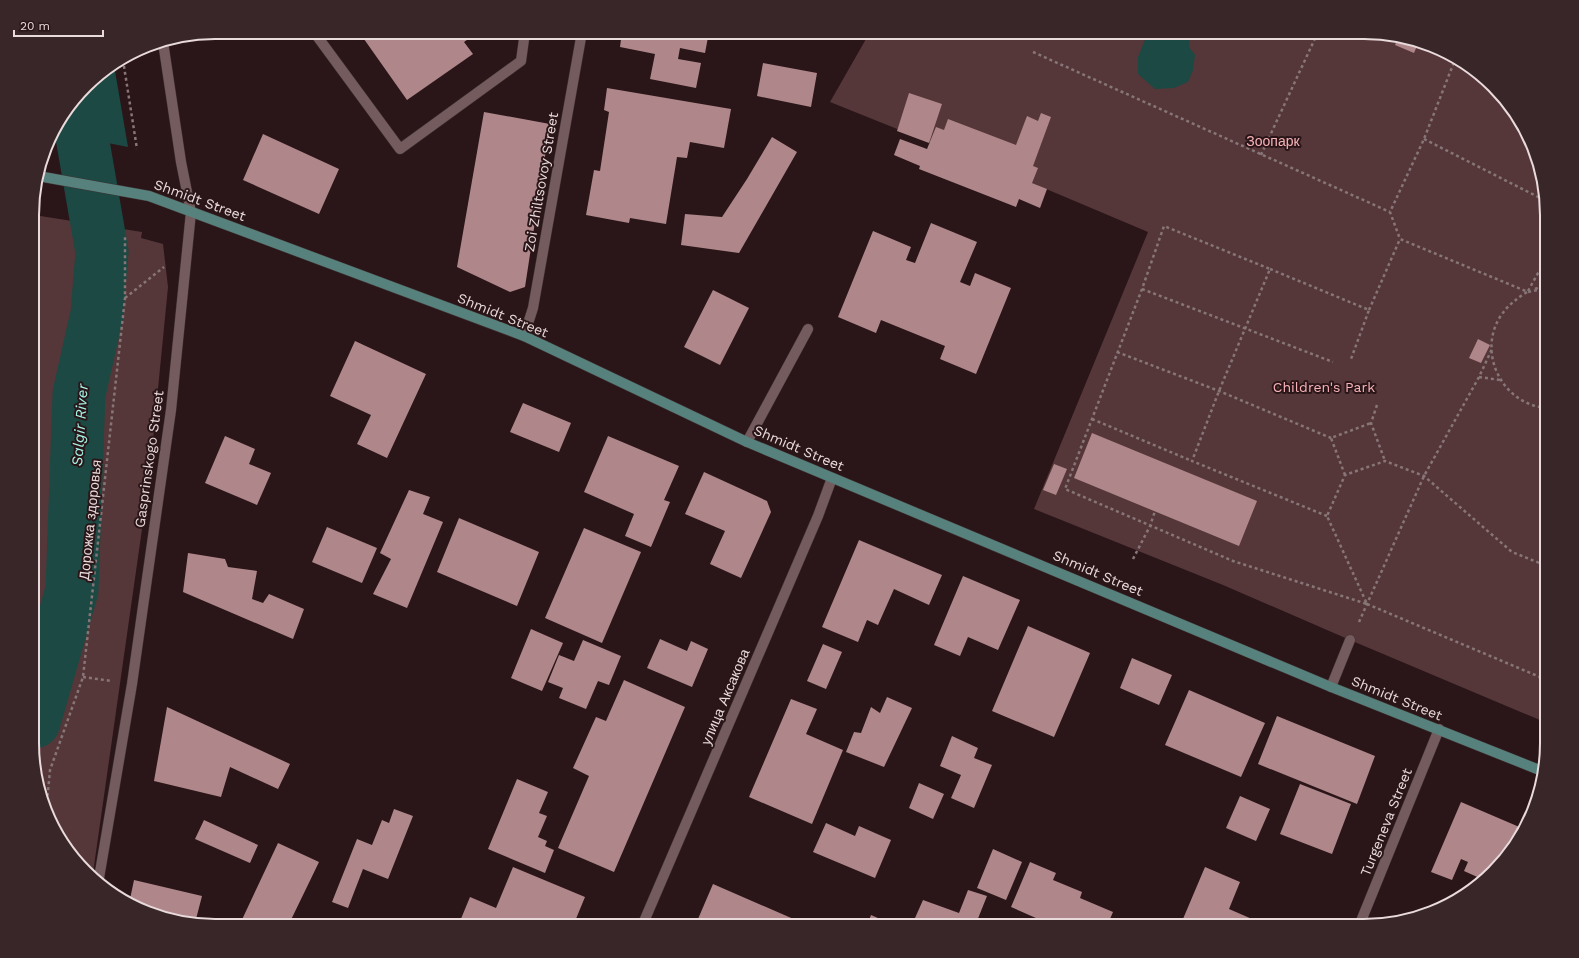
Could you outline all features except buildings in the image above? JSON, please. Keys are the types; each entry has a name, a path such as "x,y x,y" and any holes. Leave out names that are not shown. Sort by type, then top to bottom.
{"main road":[{"name":"Shmidt Street","path":"43,177 149,196 524,336 747,442 1331,686 1538,769"}],"street":[{"path":"319,39 400,149 521,61 524,39"},
{"name":"Zoi Zhiltsovoy Street","path":"524,336 533,308 581,39"},
{"name":"Gasprinskogo Street","path":"99,875 132,684 171,410 191,212 181,162 164,46"},
{"path":"747,442 808,329"},
{"name":"улица Аксакова","path":"645,919 815,523 832,478"},
{"path":"1331,686 1350,640"},
{"name":"Turgeneva Street","path":"1362,919 1438,729"}],"path":[{"path":"1261,156 1315,39"},
{"path":"1032,52 1261,156 1390,212"},
{"path":"1351,359 1369,310 1400,239 1390,212 1424,139 1453,64"},
{"path":"124,65 137,149"},
{"path":"1424,139 1539,197"},
{"path":"1369,310 1164,226 1142,289 1065,489 1233,561 1367,604 1540,677"},
{"name":"Дорожка здоровья","path":"47,798 50,770 83,677 125,298 124,235"},
{"path":"1400,239 1528,292 1540,289"},
{"path":"125,298 186,250"},
{"path":"1192,461 1219,391 1270,269"},
{"path":"1528,292 1540,270"},
{"path":"1540,287 1528,292 1507,307 1493,333 1492,349 1494,365 1500,380 1510,393 1524,402 1540,408"},
{"path":"1142,289 1333,362"},
{"path":"1350,640 1424,476 1479,377 1492,349"},
{"path":"1117,352 1219,391 1331,438 1371,423"},
{"path":"1479,377 1500,380"},
{"path":"1377,405 1371,423 1385,461"},
{"path":"1092,419 1327,516 1367,604"},
{"path":"1327,516 1345,474 1331,438"},
{"path":"1345,474 1385,461 1424,476 1512,552 1540,563"},
{"path":"1133,559 1150,526 1155,511"},
{"path":"83,677 132,684"}],"green space":[{"name":"Children's Park","path":"866,39 1376,39 1398,42 1421,48 1442,57 1471,75 1504,108 1522,137 1534,169 1540,203 1540,720 1223,585 1034,509 1148,232 1032,183 830,102"},
{"path":"39,216 142,232 141,238 163,244 168,287 149,480 93,869 75,850 57,821 45,789 39,755"}],"water":[{"path":"1145,39 1190,39 1189,47 1195,55 1193,70 1188,82 1174,88 1155,89 1138,74 1138,57"},
{"path":"115,70 128,147 59,133 75,108 99,83"}],"waterway":[{"name":"Salgir River","path":"39,705 72,590 79,394 97,314 102,252 77,106"}],"park label":[{"name":"Зоопарк","path":"1273,141"}]}
